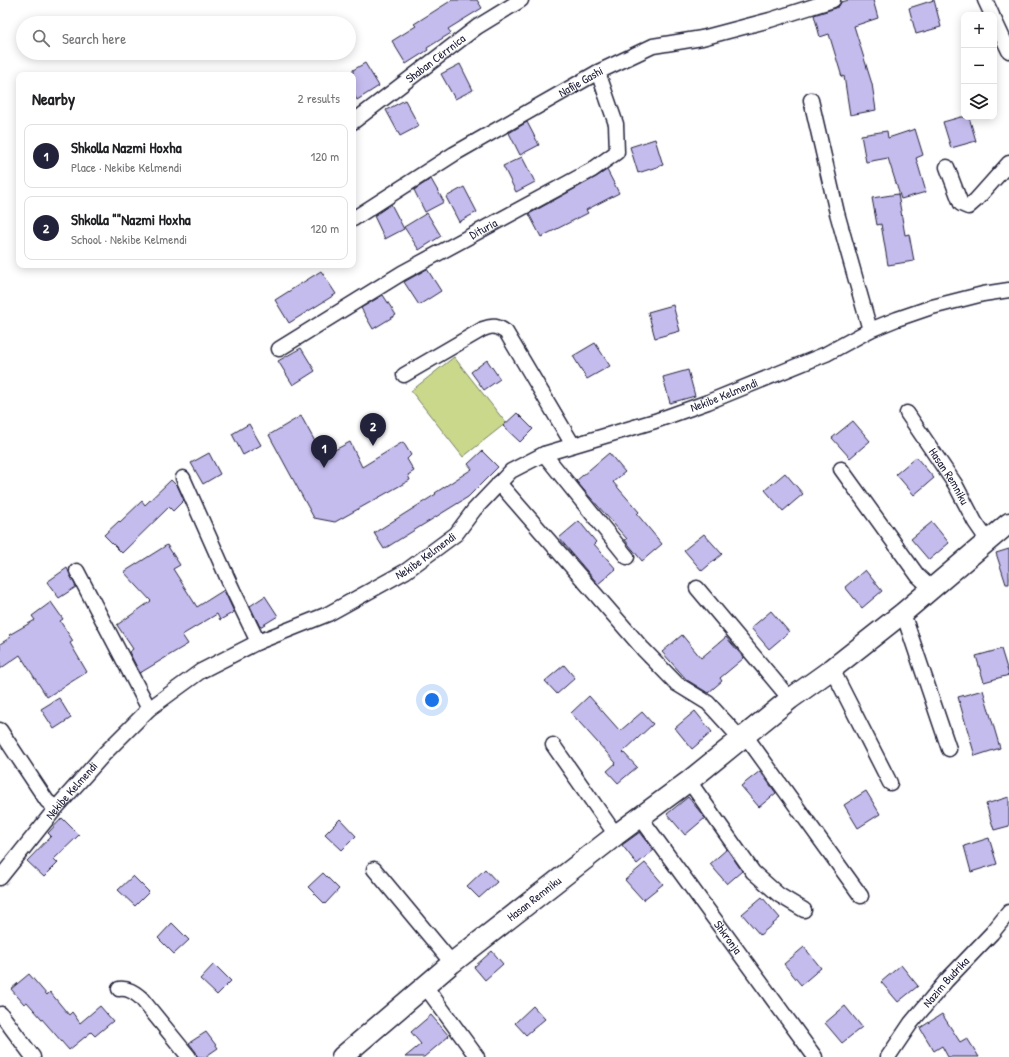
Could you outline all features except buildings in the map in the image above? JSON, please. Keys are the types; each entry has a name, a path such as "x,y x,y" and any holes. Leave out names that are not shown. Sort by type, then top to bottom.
{"street":[{"name":"Shaban Cërrnica","path":"356,120 477,28 521,0"},
{"name":"Nafije Gashi","path":"356,217 454,154 598,72 653,46 702,38 770,20 833,0"},
{"path":"985,0 991,12"},
{"path":"997,25 1009,51"},
{"name":"Dituria","path":"279,349 402,274 592,170 617,152 616,124 598,72"},
{"path":"811,100 837,213 870,330"},
{"path":"947,167 960,204 968,207 1009,163"},
{"name":"Nekibe Kelmendi","path":"0,878 56,808 105,753 149,709 202,671 258,642 328,614 406,571 456,534 474,510 511,471 544,454 655,421 708,402 826,354 870,330 897,319 984,294 1009,290"},
{"path":"404,375 483,329 490,326 498,326 506,332 573,445"},
{"name":"Hasan Remniku","path":"907,413 955,484 975,522 988,541"},
{"path":"544,454 627,557"},
{"path":"841,469 918,576 932,589"},
{"path":"183,478 231,586 258,642"},
{"path":"499,483 643,649 677,684 708,703 743,737 861,896"},
{"name":"Hasan Remniku","path":"353,1054 425,986 452,963 616,835 689,781 790,699 832,669 903,613 1009,523"},
{"path":"77,572 149,709"},
{"path":"697,588 790,699"},
{"path":"903,613 949,749"},
{"path":"832,669 890,783"},
{"path":"0,730 47,801 56,808"},
{"path":"553,745 616,835"},
{"path":"689,781 753,872 778,895 804,910"},
{"name":"Shkronja","path":"640,817 815,1057"},
{"path":"374,869 452,963"},
{"name":"Nazim Budrika","path":"893,1054 911,1023 946,981 992,933 1009,912"},
{"path":"425,986 477,1057"},
{"path":"119,989 124,988 132,991 141,998 189,1057"},
{"path":"1,1014 33,1057"}],"green space":[{"path":"454,357 506,423 463,457 411,391"}],"place":[{"name":"Shkolla \"\"Nazmi Hoxha","path":"373,446"},
{"name":"Shkolla Nazmi Hoxha","path":"324,468"}]}
